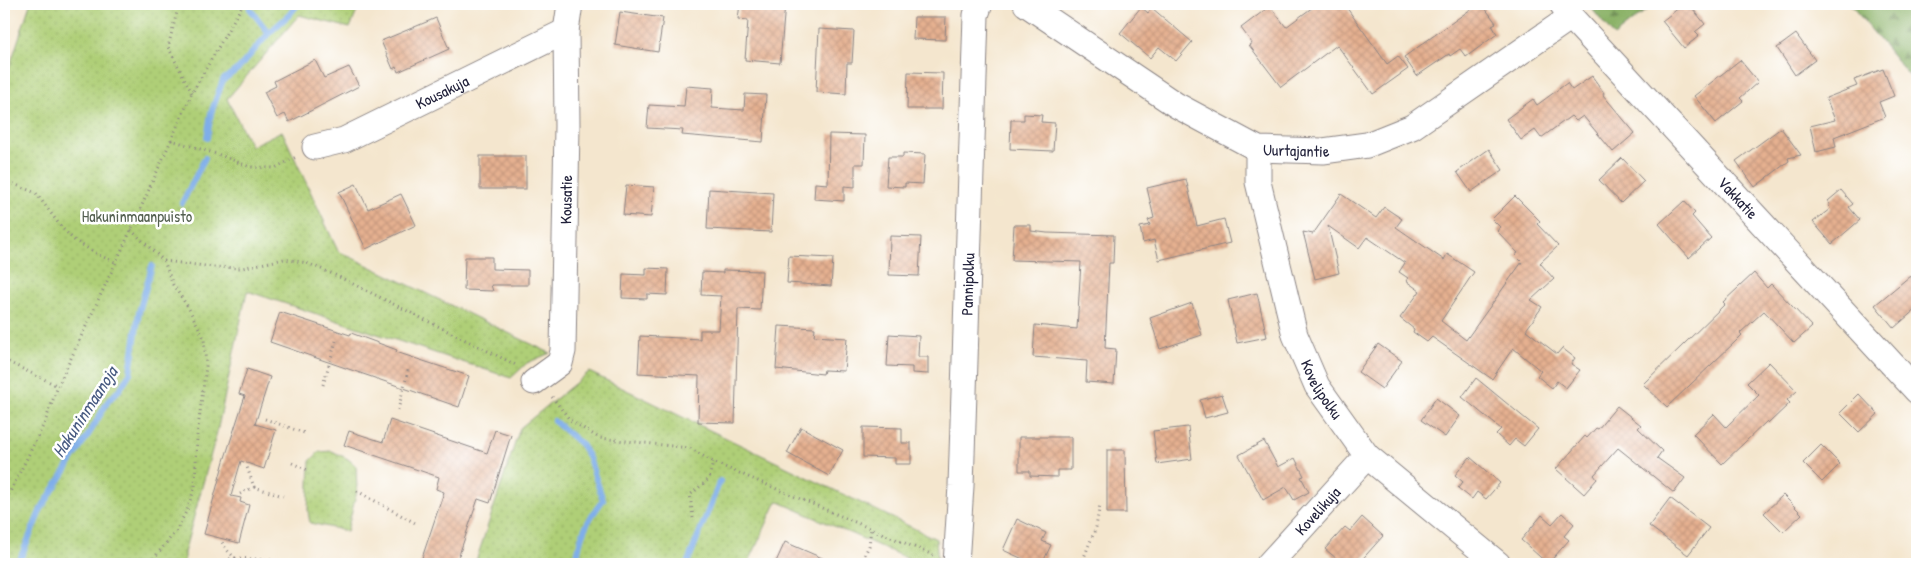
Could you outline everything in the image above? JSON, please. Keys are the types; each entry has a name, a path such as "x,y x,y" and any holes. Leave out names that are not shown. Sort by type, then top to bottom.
{"street":[{"name":"Kousatie","path":"534,382 560,363 564,351 567,126 566,31 570,4"},
{"name":"Pannipolku","path":"948,561 961,466 976,15 980,4"},
{"name":"Uurtajantie","path":"1026,4 1176,105 1258,149 1324,151 1367,145 1390,137 1412,126 1567,10"},
{"name":"Vakkatie","path":"1567,10 1917,391"},
{"name":"Kousakuja","path":"315,147 344,140 566,31"},
{"name":"Kovelipolku","path":"1258,149 1258,182 1295,335 1317,386 1367,456 1498,564"},
{"name":"Kovelikuja","path":"1269,564 1367,456"}],"path":[{"path":"179,4 168,47 192,93"},
{"path":"4,504 45,422 58,386 131,230 192,93 243,4"},
{"path":"171,140 220,155 250,167 275,168 315,147"},
{"path":"4,180 36,193 62,228 75,241 116,262"},
{"path":"131,230 164,261 172,285 199,326 204,338 206,366 197,436 195,487 187,510 176,531 150,564"},
{"path":"164,261 213,267 242,268 284,259 307,263 333,274 518,366 553,398 570,420 599,438 629,443 690,448 713,462 948,561"},
{"path":"323,385 336,341"},
{"path":"4,360 58,386"},
{"path":"398,410 409,367"},
{"path":"265,419 307,434"},
{"path":"693,518 690,495 709,479 713,462"},
{"path":"292,463 310,471"},
{"path":"247,467 254,488"},
{"path":"240,494 254,488 283,496"},
{"path":"358,491 417,524"},
{"path":"1083,560 1096,527 1100,504"},
{"path":"860,564 869,546 871,529"},
{"path":"222,542 235,558"},
{"path":"221,564 228,559 235,558 271,560"}],"green space":[{"name":"Hakuninmaanpuisto","path":"30,4 360,4 350,28 299,15 227,99 251,146 282,131 338,251 550,353 527,363 511,378 247,291 217,432 184,553 184,564 4,564 4,84"},
{"path":"1588,4 1654,4 1614,36"},
{"path":"1850,4 1917,4 1917,85"},
{"path":"589,372 936,539 938,564 920,564 777,501 748,564 475,564 520,428"},
{"path":"332,451 348,459 356,466 357,491 347,531 310,523 308,511 310,461 319,452"}],"building":[{"path":"740,4 785,4 780,63 745,60 748,20 738,19"},
{"path":"1317,4 1344,4 1387,64 1398,56 1408,69 1373,94 1337,45 1281,87 1249,45 1252,43 1241,28 1270,6 1286,27"},
{"path":"1478,4 1482,4 1496,23 1492,25 1497,34 1466,57 1460,49 1450,56 1449,54 1417,76 1404,57"},
{"path":"1684,4 1689,4 1705,24 1695,32 1699,36 1684,48 1662,21"},
{"path":"1141,7 1148,13 1152,8 1192,42 1176,61 1159,47 1150,58 1120,33"},
{"path":"620,12 663,18 658,52 615,45"},
{"path":"914,17 946,17 945,40 913,39"},
{"path":"436,18 449,49 398,72 396,67 393,69 381,41"},
{"path":"819,29 854,31 852,63 847,63 846,94 816,92"},
{"path":"1796,34 1815,60 1795,75 1777,48"},
{"path":"315,60 324,78 349,67 359,86 289,122 285,114 277,118 264,92 276,86 274,81"},
{"path":"1740,60 1758,82 1740,98 1743,101 1716,123 1694,96"},
{"path":"1883,69 1894,96 1879,102 1885,117 1834,137 1836,147 1816,152 1810,126 1835,120 1826,98 1857,86 1854,80"},
{"path":"908,72 943,73 942,109 907,109"},
{"path":"1592,76 1604,93 1603,95 1635,133 1613,152 1583,116 1576,121 1571,116 1541,138 1535,130 1521,140 1506,119 1533,99 1537,105 1567,83 1572,90"},
{"path":"686,86 713,88 712,108 744,110 745,94 766,95 763,142 682,135 683,130 647,128 649,105 684,107"},
{"path":"1024,114 1042,115 1041,122 1055,123 1053,151 1010,149 1011,120 1024,120"},
{"path":"1781,128 1801,155 1788,158 1789,161 1755,187 1736,161"},
{"path":"829,134 865,135 864,164 855,164 855,187 844,186 844,201 814,199 815,183 828,184"},
{"path":"1489,149 1503,170 1471,192 1457,172"},
{"path":"903,153 925,154 923,184 905,183 905,187 886,186 888,157 903,157"},
{"path":"480,156 526,156 526,189 480,189"},
{"path":"1622,158 1644,181 1621,203 1599,180"},
{"path":"1186,179 1197,226 1224,219 1230,243 1159,260 1154,240 1143,243 1140,227 1150,225 1148,220 1154,218 1147,188"},
{"path":"356,184 368,209 401,194 416,225 366,249 339,192"},
{"path":"626,185 654,187 651,217 623,215"},
{"path":"709,189 773,193 771,232 707,229"},
{"path":"1841,190 1853,204 1849,207 1860,220 1832,244 1813,222 1830,209 1828,201"},
{"path":"1341,194 1376,218 1384,207 1402,219 1396,227 1444,260 1447,254 1474,272 1441,321 1466,340 1522,262 1515,255 1518,253 1497,231 1500,227 1492,219 1515,196 1540,221 1537,224 1558,246 1540,263 1554,279 1531,300 1542,307 1526,330 1557,354 1562,348 1575,358 1571,364 1580,370 1566,388 1557,381 1552,388 1537,376 1541,371 1513,348 1492,379 1432,337 1427,342 1413,332 1414,329 1400,318 1420,291 1406,281 1408,278 1399,272 1405,263 1367,237 1359,248 1328,226 1339,273 1315,279 1303,232 1313,234"},
{"path":"1684,201 1695,213 1692,216 1711,238 1689,258 1659,224"},
{"path":"1014,225 1031,225 1031,231 1047,233 1114,235 1113,263 1109,263 1105,348 1116,349 1114,384 1086,382 1087,361 1033,357 1035,325 1077,329 1081,262 1012,260"},
{"path":"890,236 921,237 919,276 889,275"},
{"path":"789,256 833,258 831,286 787,283"},
{"path":"465,257 492,257 492,269 528,270 528,285 491,285 493,291 464,290"},
{"path":"646,268 668,269 667,295 647,294 647,299 622,298 623,274 646,275"},
{"path":"723,270 762,271 760,310 738,309 735,423 698,422 699,376 638,373 640,336 700,339 700,330 719,330 721,296 701,295 702,272 723,273"},
{"path":"1754,273 1767,288 1771,284 1812,327 1794,343 1764,311 1740,333 1742,335 1735,342 1667,407 1643,384"},
{"path":"1910,276 1917,284 1917,308 1894,328 1875,305"},
{"path":"1257,293 1267,337 1237,343 1228,300"},
{"path":"1192,303 1202,335 1160,349 1150,318"},
{"path":"280,312 350,335 351,333 397,350 396,352 469,376 459,407 270,342"},
{"path":"779,326 815,328 814,336 847,338 844,371 824,370 823,374 776,369"},
{"path":"889,334 919,336 918,357 928,357 928,374 912,373 912,367 887,366"},
{"path":"1378,344 1402,361 1382,389 1358,372"},
{"path":"1769,362 1797,391 1787,400 1790,403 1769,423 1767,421 1722,464 1693,434 1714,414 1726,427 1759,395 1747,383"},
{"path":"247,369 270,377 255,424 276,430 264,469 241,461 231,496 241,498 240,502 249,505 239,543 204,534 224,461 245,396 239,394"},
{"path":"1476,378 1538,429 1524,446 1515,439 1509,446 1496,434 1501,429 1462,397"},
{"path":"1222,394 1228,412 1205,418 1200,400"},
{"path":"1859,394 1878,414 1859,432 1840,413"},
{"path":"1436,398 1460,416 1445,437 1421,420"},
{"path":"1617,406 1641,425 1638,428 1662,451 1657,458 1685,478 1674,493 1618,448 1594,475 1597,479 1584,494 1556,469 1585,436 1587,438 1596,428 1598,429"},
{"path":"390,420 487,453 495,430 511,435 490,503 478,499 456,564 420,564 444,492 436,489 439,477 344,445 349,431 383,442"},
{"path":"801,427 843,450 829,476 787,453"},
{"path":"863,427 902,428 902,443 911,443 911,464 895,464 895,458 863,457"},
{"path":"1188,427 1192,459 1157,464 1153,431"},
{"path":"1019,437 1071,437 1071,470 1057,470 1057,477 1030,476 1030,471 1019,471"},
{"path":"1264,441 1278,467 1295,458 1304,476 1301,477 1309,492 1294,500 1286,487 1263,500 1239,455"},
{"path":"1821,445 1840,464 1822,482 1803,463"},
{"path":"1107,450 1125,450 1126,513 1107,513"},
{"path":"1470,457 1500,483 1486,499 1477,492 1472,499 1458,488 1463,482 1455,475"},
{"path":"1783,495 1802,514 1783,532 1764,513"},
{"path":"1670,498 1709,528 1688,555 1649,526"},
{"path":"1562,513 1574,524 1564,536 1569,540 1548,564 1521,540 1542,515 1552,524"},
{"path":"1362,517 1383,536 1358,564 1343,564 1325,549 1345,527 1350,531"},
{"path":"1017,519 1046,533 1042,541 1051,545 1042,564 1034,564 1003,550"},
{"path":"785,542 836,564 775,564"}],"waterway":[{"name":"Hakuninmaanoja","path":"207,138 211,113 223,80 239,68 269,33 298,4"},
{"path":"250,9 269,33"},
{"name":"Hakuninmaanoja","path":"182,203 205,158"},
{"name":"Hakuninmaanoja","path":"18,564 41,509 108,401 120,389 130,373 139,312 152,266"},
{"path":"554,421 581,444 589,458 603,500 584,530 576,564"},
{"path":"687,564 720,481"}]}
